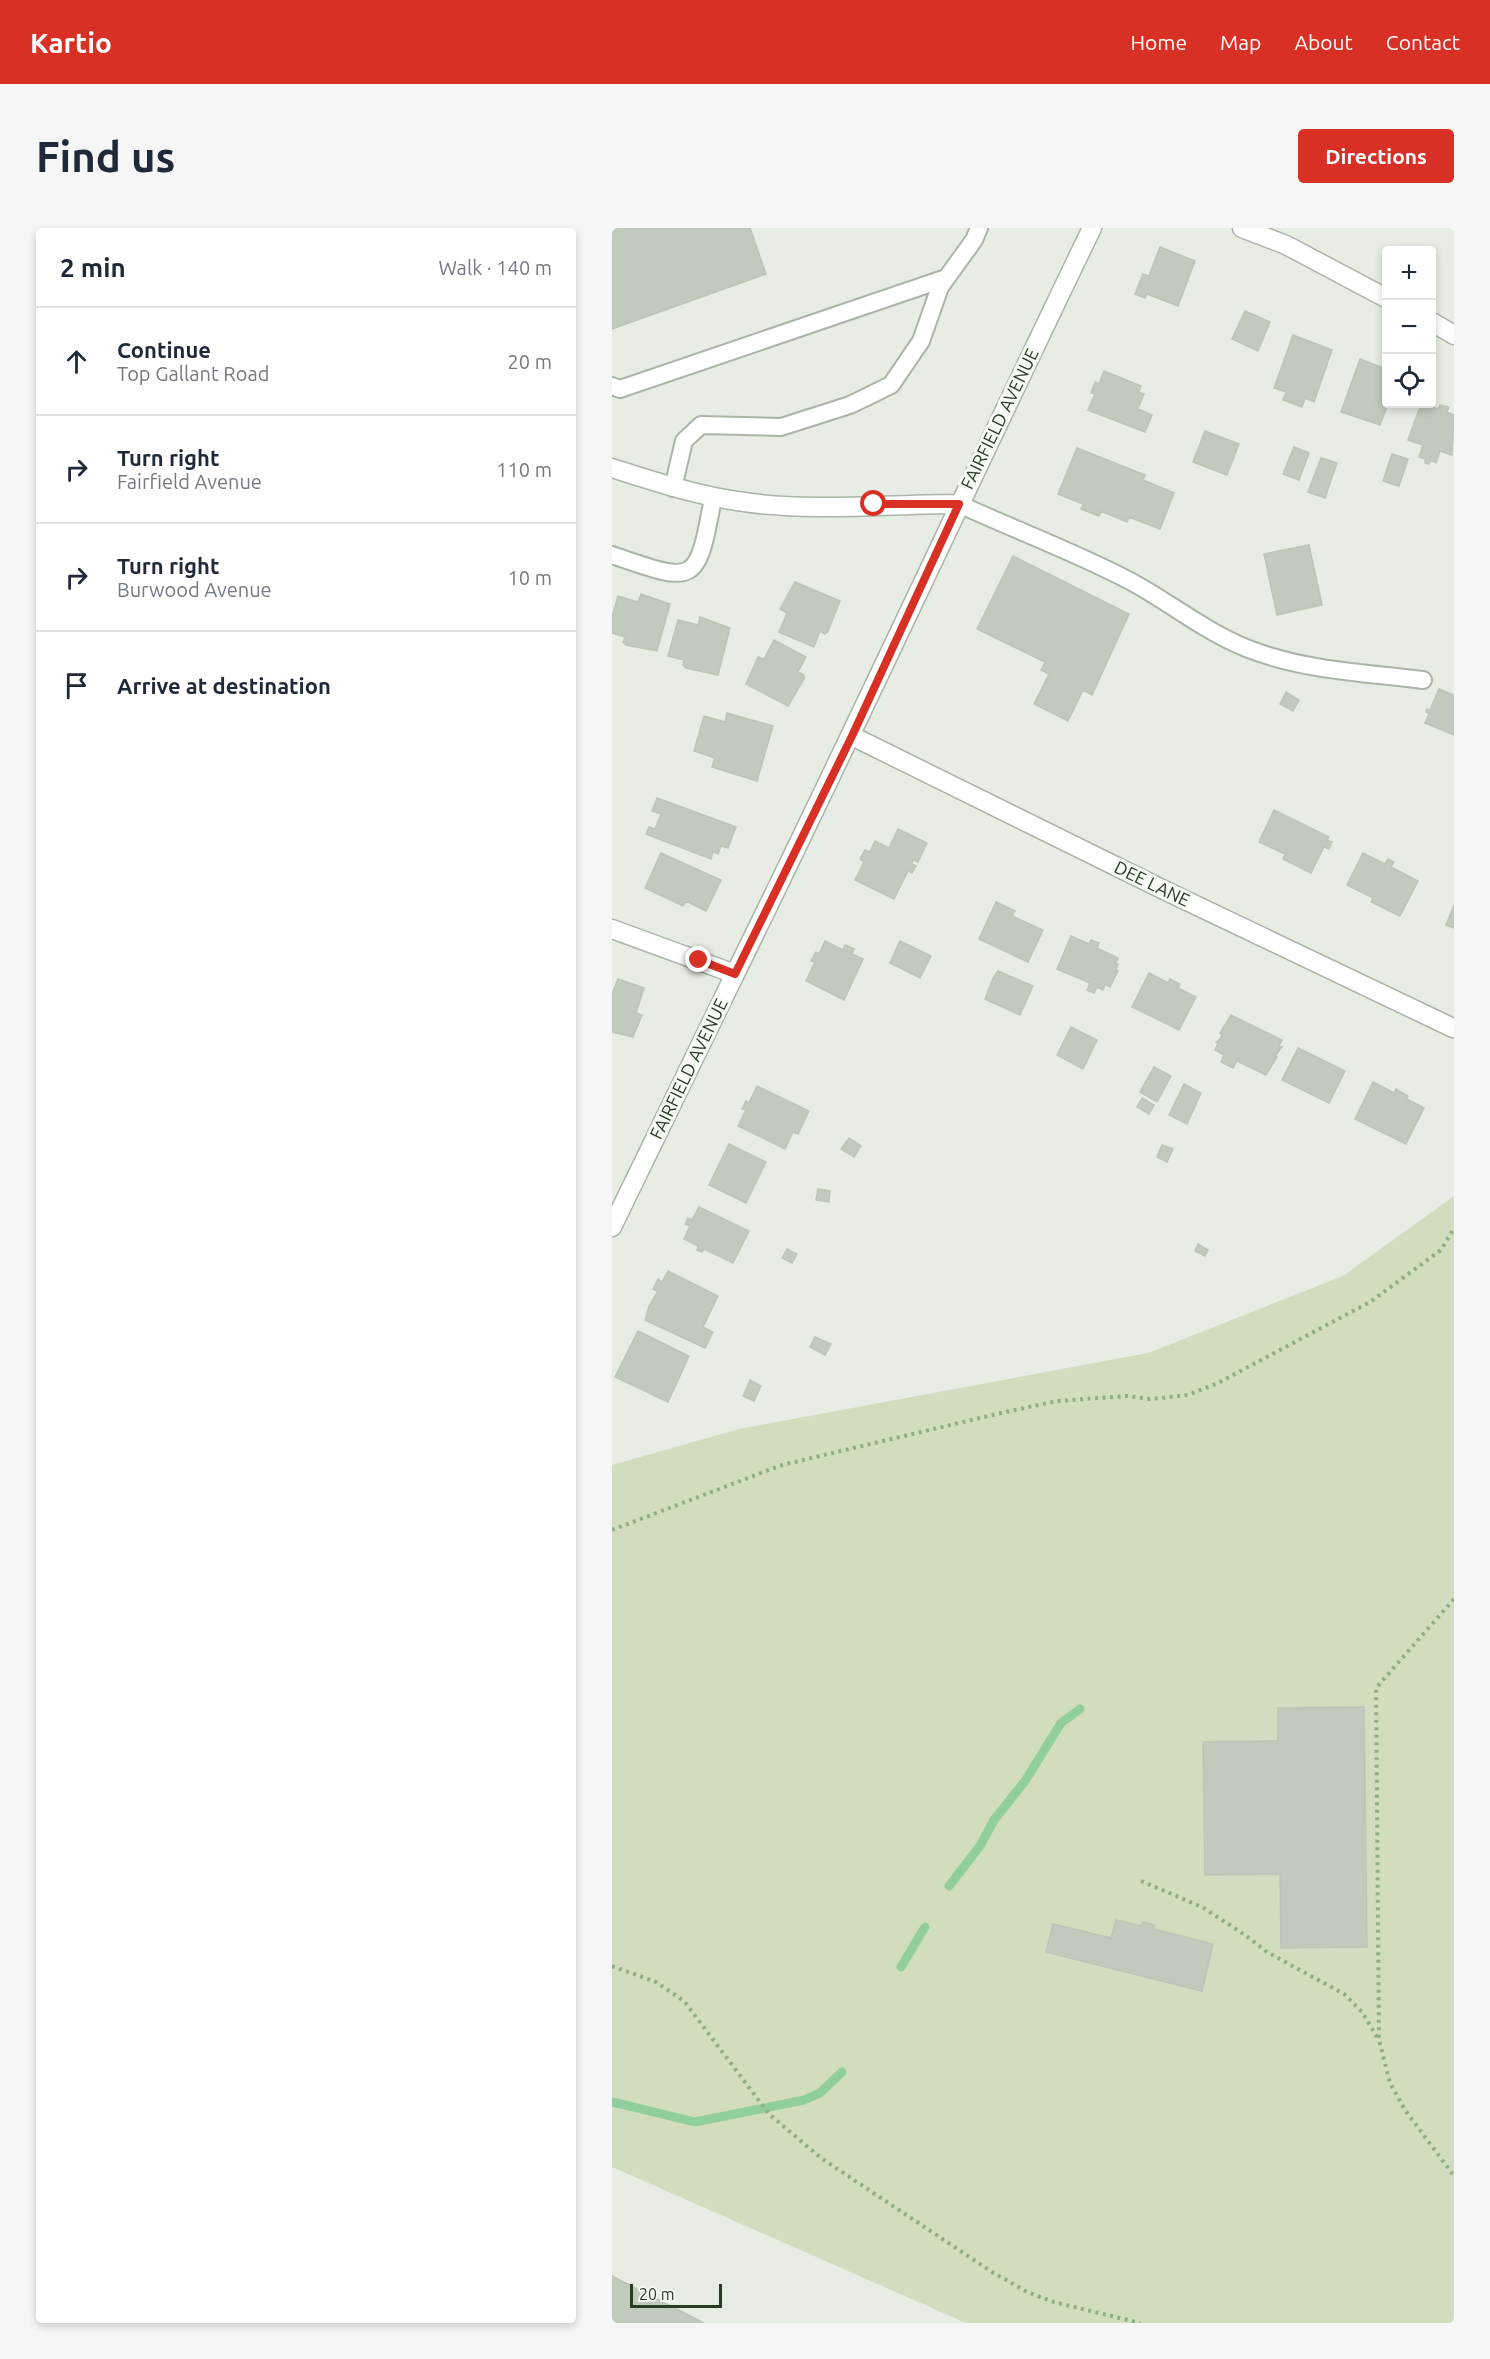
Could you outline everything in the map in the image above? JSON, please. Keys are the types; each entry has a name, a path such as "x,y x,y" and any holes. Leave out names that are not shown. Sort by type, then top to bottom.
{"street":[{"name":"FAIRFIELD AVENUE","path":"612,1227 852,736 959,504 1092,228"},
{"path":"1242,228 1286,245 1382,295"},
{"path":"1436,325 1454,335"},
{"path":"612,468 673,488 713,498 796,506 959,504"},
{"name":"DEE LANE","path":"852,736 1155,886 1454,1028 1454,1042"},
{"path":"612,929 735,974"}],"lane":[{"path":"673,488 684,441 701,425 781,427 850,405 891,385 921,341 946,278 974,240 979,228"},
{"path":"612,386 620,389 946,278"},
{"path":"612,555 676,575 690,572 699,561 713,498"},
{"path":"959,504 1130,581 1231,642 1258,653 1318,667 1423,680"}],"path":[{"path":"612,1530 783,1465 1000,1413 1057,1401 1127,1396 1150,1399 1188,1395 1218,1383 1370,1302 1441,1250 1454,1228"},
{"path":"1379,2040 1376,1688 1454,1599"},
{"path":"1141,1881 1202,1908 1267,1952 1344,1994 1362,2012 1379,2040 1395,2092 1454,2176"},
{"path":"612,1966 656,1982 684,2001 769,2114 821,2158 992,2272 1027,2292 1054,2302 1140,2323"}],"green space":[{"path":"1454,1196 1454,2323 966,2323 612,2167 612,1465 739,1429 1148,1353 1343,1276"}],"building":[{"path":"612,228 750,228 766,274 612,329"},
{"path":"1160,247 1195,261 1178,306 1147,294 1145,298 1135,294 1143,274 1149,276"},
{"path":"1245,311 1270,322 1258,351 1232,339"},
{"path":"1293,335 1332,350 1314,402 1305,398 1302,407 1283,400 1286,392 1274,388"},
{"path":"1360,359 1382,367 1382,408 1386,408 1380,425 1341,412"},
{"path":"1104,371 1141,386 1139,392 1144,394 1138,409 1152,415 1145,432 1088,410 1095,394 1091,393 1095,382 1099,384"},
{"path":"1440,405 1449,407 1447,412 1454,415 1452,455 1440,451 1436,463 1430,460 1429,464 1425,463 1425,459 1419,457 1423,445 1408,440 1420,408 1438,409"},
{"path":"1205,431 1239,444 1227,475 1193,462"},
{"path":"1294,447 1309,453 1299,480 1283,474"},
{"path":"1077,448 1145,475 1143,480 1174,493 1160,529 1129,517 1127,522 1101,511 1099,516 1081,509 1083,504 1058,494"},
{"path":"1392,454 1408,459 1399,486 1383,481"},
{"path":"1321,458 1337,463 1325,498 1308,492"},
{"path":"1309,545 1322,605 1277,615 1264,554"},
{"path":"1013,556 1129,614 1092,695 1083,690 1068,721 1034,704 1049,674 1041,670 1045,662 977,629"},
{"path":"795,582 840,601 828,631 825,634 820,631 814,647 779,632 787,613 780,609"},
{"path":"641,594 670,604 657,651 626,645 623,642 625,637 612,633 612,617 618,596 638,602"},
{"path":"700,617 730,628 718,675 686,668 683,665 684,660 668,656 678,620 698,625"},
{"path":"774,640 806,657 798,672 804,675 804,679 788,706 746,684 758,657 764,659"},
{"path":"1439,689 1454,695 1454,735 1425,723 1429,714 1426,712 1427,709 1430,710"},
{"path":"1286,692 1299,700 1293,711 1280,704"},
{"path":"727,713 773,726 757,781 712,767 715,758 694,751 704,716 725,722"},
{"path":"657,798 736,827 728,848 721,846 718,854 713,852 711,859 646,834 649,827 655,829 661,814 652,811"},
{"path":"1274,810 1329,837 1327,840 1332,842 1329,849 1324,847 1311,873 1283,859 1285,854 1259,842"},
{"path":"898,829 927,843 918,862 913,860 912,864 916,866 912,873 908,871 894,899 855,880 864,862 860,859 865,850 870,852 875,841 889,848"},
{"path":"661,853 721,880 706,911 686,901 683,906 645,888"},
{"path":"1363,853 1385,864 1388,859 1394,862 1391,867 1418,881 1400,916 1371,902 1373,898 1347,885"},
{"path":"996,902 1015,911 1012,916 1043,930 1028,962 979,939"},
{"path":"1454,905 1454,928 1446,925"},
{"path":"1071,936 1089,944 1091,940 1099,943 1097,948 1118,958 1116,970 1118,971 1110,987 1105,984 1103,990 1097,987 1094,993 1087,990 1090,983 1057,969"},
{"path":"825,941 843,950 845,945 854,949 852,954 863,959 844,1000 806,981 815,962 811,961 816,952 819,954"},
{"path":"900,941 931,956 920,978 890,963"},
{"path":"998,971 1033,986 1020,1015 985,999"},
{"path":"1149,973 1168,983 1170,979 1180,984 1178,988 1196,997 1179,1030 1132,1007"},
{"path":"618,979 644,988 636,1013 642,1015 633,1037 612,1032 612,994"},
{"path":"1231,1015 1282,1040 1279,1046 1282,1047 1266,1075 1237,1061 1233,1068 1221,1062 1224,1055 1215,1050 1218,1043 1216,1042 1220,1039 1222,1034 1220,1033"},
{"path":"1071,1027 1097,1040 1083,1069 1057,1055"},
{"path":"1298,1048 1345,1071 1329,1103 1282,1080"},
{"path":"1154,1067 1171,1076 1157,1102 1140,1092"},
{"path":"1373,1082 1394,1093 1396,1089 1408,1096 1407,1099 1424,1108 1406,1144 1355,1119"},
{"path":"1184,1084 1201,1093 1187,1124 1169,1115"},
{"path":"757,1086 809,1111 798,1134 793,1132 785,1149 738,1126 746,1110 742,1109 746,1101 749,1103"},
{"path":"1142,1098 1154,1105 1149,1114 1137,1107"},
{"path":"849,1138 861,1146 854,1157 841,1149"},
{"path":"729,1144 766,1162 746,1203 709,1185"},
{"path":"1162,1145 1173,1149 1167,1162 1157,1157"},
{"path":"818,1189 830,1191 829,1202 816,1200"},
{"path":"699,1207 749,1231 733,1263 704,1249 702,1252 697,1250 698,1246 684,1239 690,1226 685,1224 688,1218 692,1220"},
{"path":"1198,1244 1208,1250 1205,1256 1195,1251"},
{"path":"787,1249 797,1254 792,1263 782,1258"},
{"path":"668,1271 718,1296 703,1327 713,1332 705,1348 645,1320 649,1306 658,1291 653,1289 658,1279 662,1282"},
{"path":"638,1331 689,1356 668,1402 615,1377"},
{"path":"815,1337 831,1344 825,1355 810,1347"},
{"path":"750,1380 761,1386 754,1401 743,1396"},
{"path":"1364,1707 1367,1947 1281,1948 1280,1874 1205,1875 1203,1742 1278,1741 1278,1708"},
{"path":"1116,1920 1141,1926 1143,1922 1154,1925 1153,1929 1213,1944 1202,1991 1046,1952 1053,1924 1111,1938"},
{"path":"612,2276 704,2323 612,2323"}],"waterway":[{"path":"949,1886 980,1846 994,1820 1025,1781 1061,1723 1080,1709"},
{"path":"901,1967 925,1927"},
{"path":"613,2102 695,2122 804,2100 820,2093 842,2072"}],"route":[{"path":"699,960 735,974 852,736 959,504 874,504"}]}
